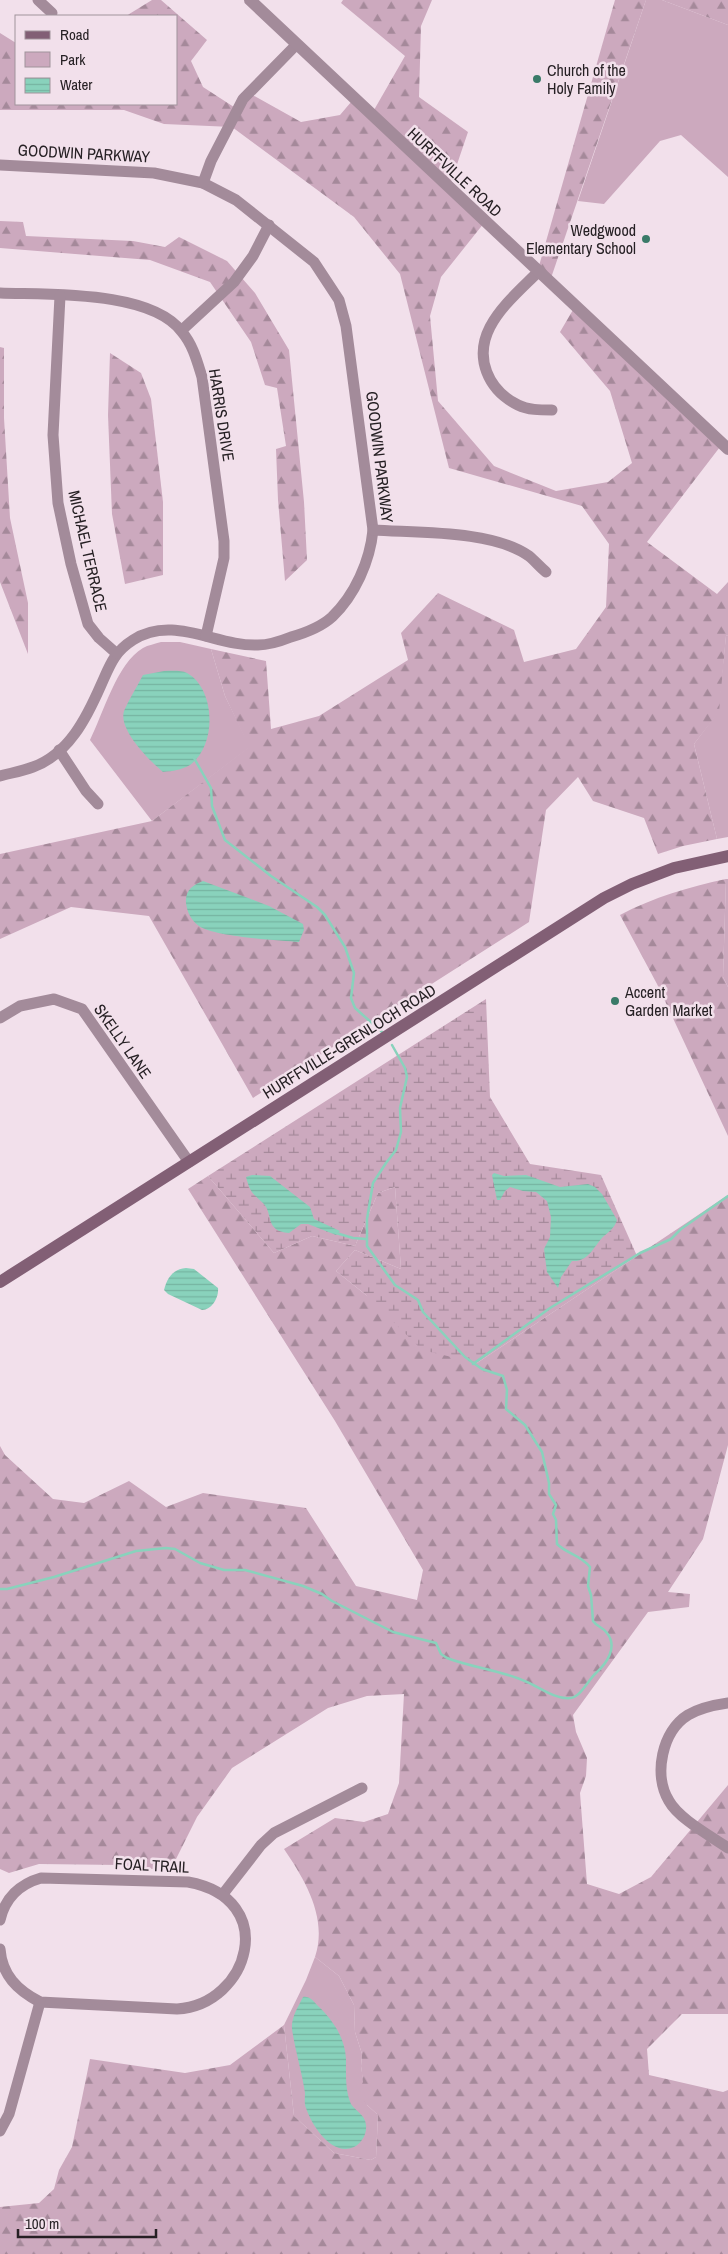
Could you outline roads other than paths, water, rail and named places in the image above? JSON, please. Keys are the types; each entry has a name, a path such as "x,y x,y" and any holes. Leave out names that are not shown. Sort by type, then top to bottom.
{"main road":[{"name":"HURFFVILLE-GRENLOCH ROAD","path":"0,1282 604,898 632,884 674,868 728,856"}],"street":[{"path":"38,0 52,12"},
{"name":"HURFFVILLE ROAD","path":"251,0 296,45 728,449"},
{"path":"203,183 211,160 243,99 296,45"},
{"name":"GOODWIN PARKWAY","path":"0,165 154,173 203,183 236,200 314,262 339,300 346,326 374,530 372,547 362,573 347,598 331,618 307,632 259,646 234,643 167,629 135,638 116,653 76,734 59,750 34,766 0,776"},
{"path":"182,330 234,282 253,256 269,225"},
{"path":"538,272 499,314 489,328 484,343 484,359 487,377 501,394 518,405 552,410"},
{"name":"HARRIS DRIVE","path":"0,293 116,299 160,313 182,330 195,352 202,377 224,541 224,558 206,636"},
{"name":"MICHAEL TERRACE","path":"60,296 53,435 58,503 71,564 88,624 99,638 116,653"},
{"path":"374,530 454,535 488,540 528,556 546,572"},
{"path":"59,750 86,791 98,804"},
{"name":"SKELLY LANE","path":"0,1018 20,1006 54,999 82,1009 189,1162"},
{"path":"728,1704 700,1709 679,1723 670,1736 663,1753 661,1766 662,1781 668,1800 675,1809 728,1848"},
{"path":"223,1894 261,1845 274,1833 362,1788"},
{"name":"FOAL TRAIL","path":"0,1920 6,1903 14,1893 26,1883 41,1878 188,1882 208,1886 223,1894 240,1913 246,1936 245,1946 236,1972 215,1997 196,2007 177,2010 40,2002 26,1995 15,1986 1,1961 0,1949"},
{"path":"0,2131 9,2114 40,2002"}],"water":[{"path":"164,671 185,672 197,681 208,704 210,718 209,732 199,756 187,767 163,772 136,744 130,736 123,719 126,706 143,675"},
{"path":"203,881 269,906 303,924 304,930 299,942 218,933 199,926 188,913 186,898 190,889"},
{"path":"494,1173 504,1176 526,1175 560,1187 588,1184 595,1187 602,1194 617,1220 616,1223 586,1257 578,1261 572,1261 561,1277 558,1288 547,1272 544,1249 550,1237 551,1217 547,1201 536,1192 510,1187 505,1191 500,1200 497,1200 492,1175"},
{"path":"252,1175 270,1176 310,1207 314,1219 340,1231 336,1235 308,1224 301,1224 289,1233 276,1229 266,1207 250,1189 246,1177"},
{"path":"186,1268 194,1269 218,1288 216,1299 209,1308 202,1310 168,1294 164,1290 174,1272"},
{"path":"303,1997 311,1999 329,2017 341,2037 345,2051 349,2099 353,2107 364,2118 366,2125 366,2132 363,2138 354,2147 338,2148 331,2144 318,2131 306,2108 304,2085 292,2029 294,2017"}],"waterway":[{"path":"194,758 211,788 212,806 225,840 271,876 317,907 325,915 345,947 354,973 351,998 355,1008 382,1032"},
{"path":"0,1589 7,1589 54,1577 136,1551 175,1549 200,1563 224,1570 245,1570 303,1586 322,1594 393,1632 436,1643 441,1654 447,1658 517,1678 559,1697 570,1698 578,1695 607,1660 611,1649 610,1638 593,1621 591,1595 588,1586 590,1567 557,1544 556,1520 553,1514 556,1505 549,1494 549,1483 542,1452 525,1425 506,1409 507,1390 503,1376 482,1369 465,1357 423,1312 418,1300 395,1285 367,1246 367,1219 373,1183 396,1150 401,1132 400,1108 407,1077 405,1068 392,1045"},
{"path":"473,1364 550,1308 640,1253 671,1239 681,1229 728,1196"},
{"path":"336,1233 353,1238 366,1239"}],"place":[{"name":"Church of the Holy Family","path":"537,79"},
{"name":"Wedgwood Elementary School","path":"646,239"},
{"name":"Accent Garden Market","path":"615,1001"}]}
